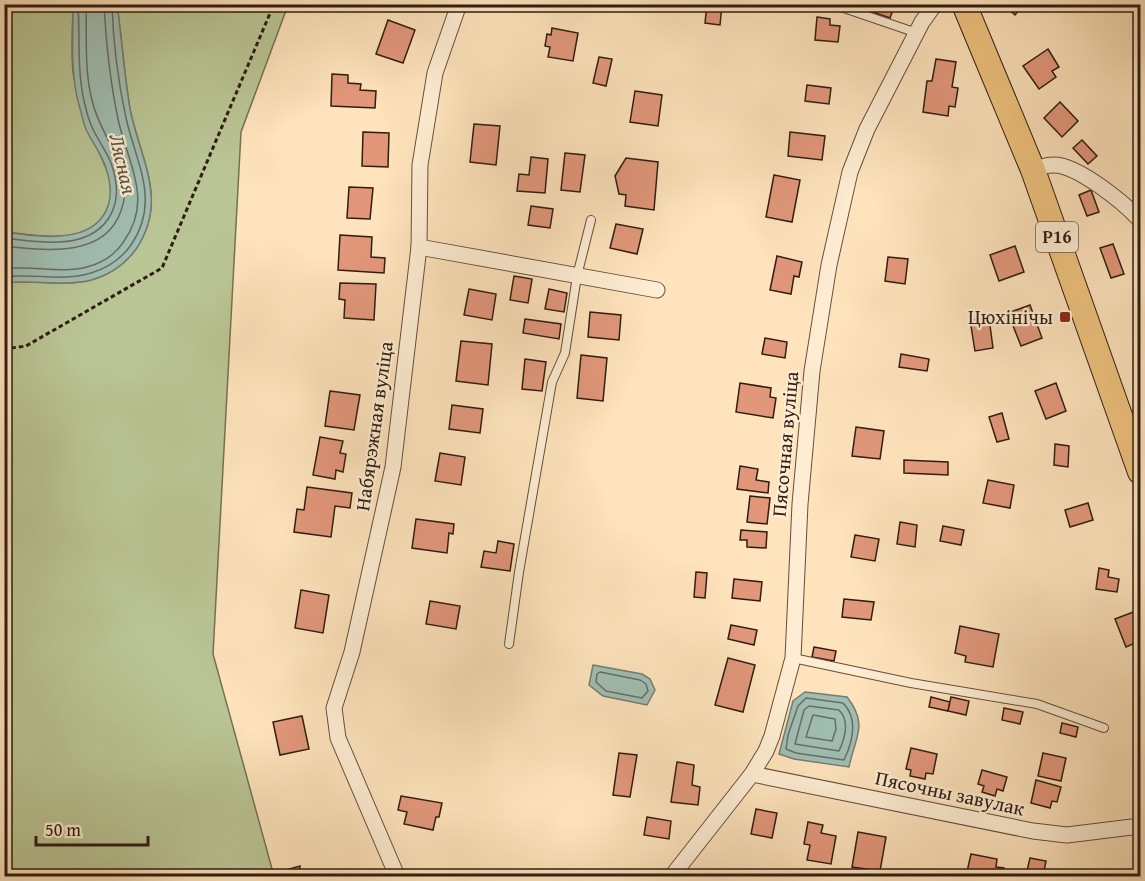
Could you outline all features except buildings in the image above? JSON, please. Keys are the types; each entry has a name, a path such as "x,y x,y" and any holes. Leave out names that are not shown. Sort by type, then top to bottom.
{"main road":[{"name":"Р16","path":"964,4 1033,170 1140,472"}],"street":[{"name":"Набярэжная вуліца","path":"397,876 338,738 334,708 352,652 393,467 418,247 420,165 435,73 459,4"},
{"name":"Пясочная вуліца","path":"672,876 752,774 766,751 793,658 800,504 812,371 829,265 850,172 867,129 916,33 935,4"},
{"path":"1033,170 1054,165 1074,171 1114,195 1140,220"},
{"path":"418,247 657,290"},
{"name":"Пясочны завулак","path":"752,774 1033,831 1067,835 1140,826"}],"lane":[{"path":"832,4 916,33"},
{"path":"509,644 552,382 565,353 577,276 591,220"},
{"path":"793,658 910,683 1037,704 1104,728"}],"path":[{"path":"4,349 26,346 162,268 274,4"}],"green space":[{"path":"5,5 73,5 74,78 88,122 108,172 111,193 105,214 99,221 82,232 52,236 5,232"},
{"path":"117,5 288,5 241,132 213,654 274,876 5,876 4,283 70,283 98,278 122,264 136,249 146,231 151,196 149,179 130,109"}],"water":[{"name":"Лясная","path":"73,5 117,5 130,109 149,180 150,214 146,231 136,249 122,264 91,280 70,283 5,283 5,232 46,237 74,234 96,224 108,206 110,195 106,168 85,127 76,93"},
{"path":"593,665 642,674 650,679 655,690 647,705 603,696 589,685"},
{"path":"805,692 847,697 854,707 859,724 849,767 794,759 779,754 793,701"}],"place":[{"name":"Цюхінічы","path":"1065,317"}]}
